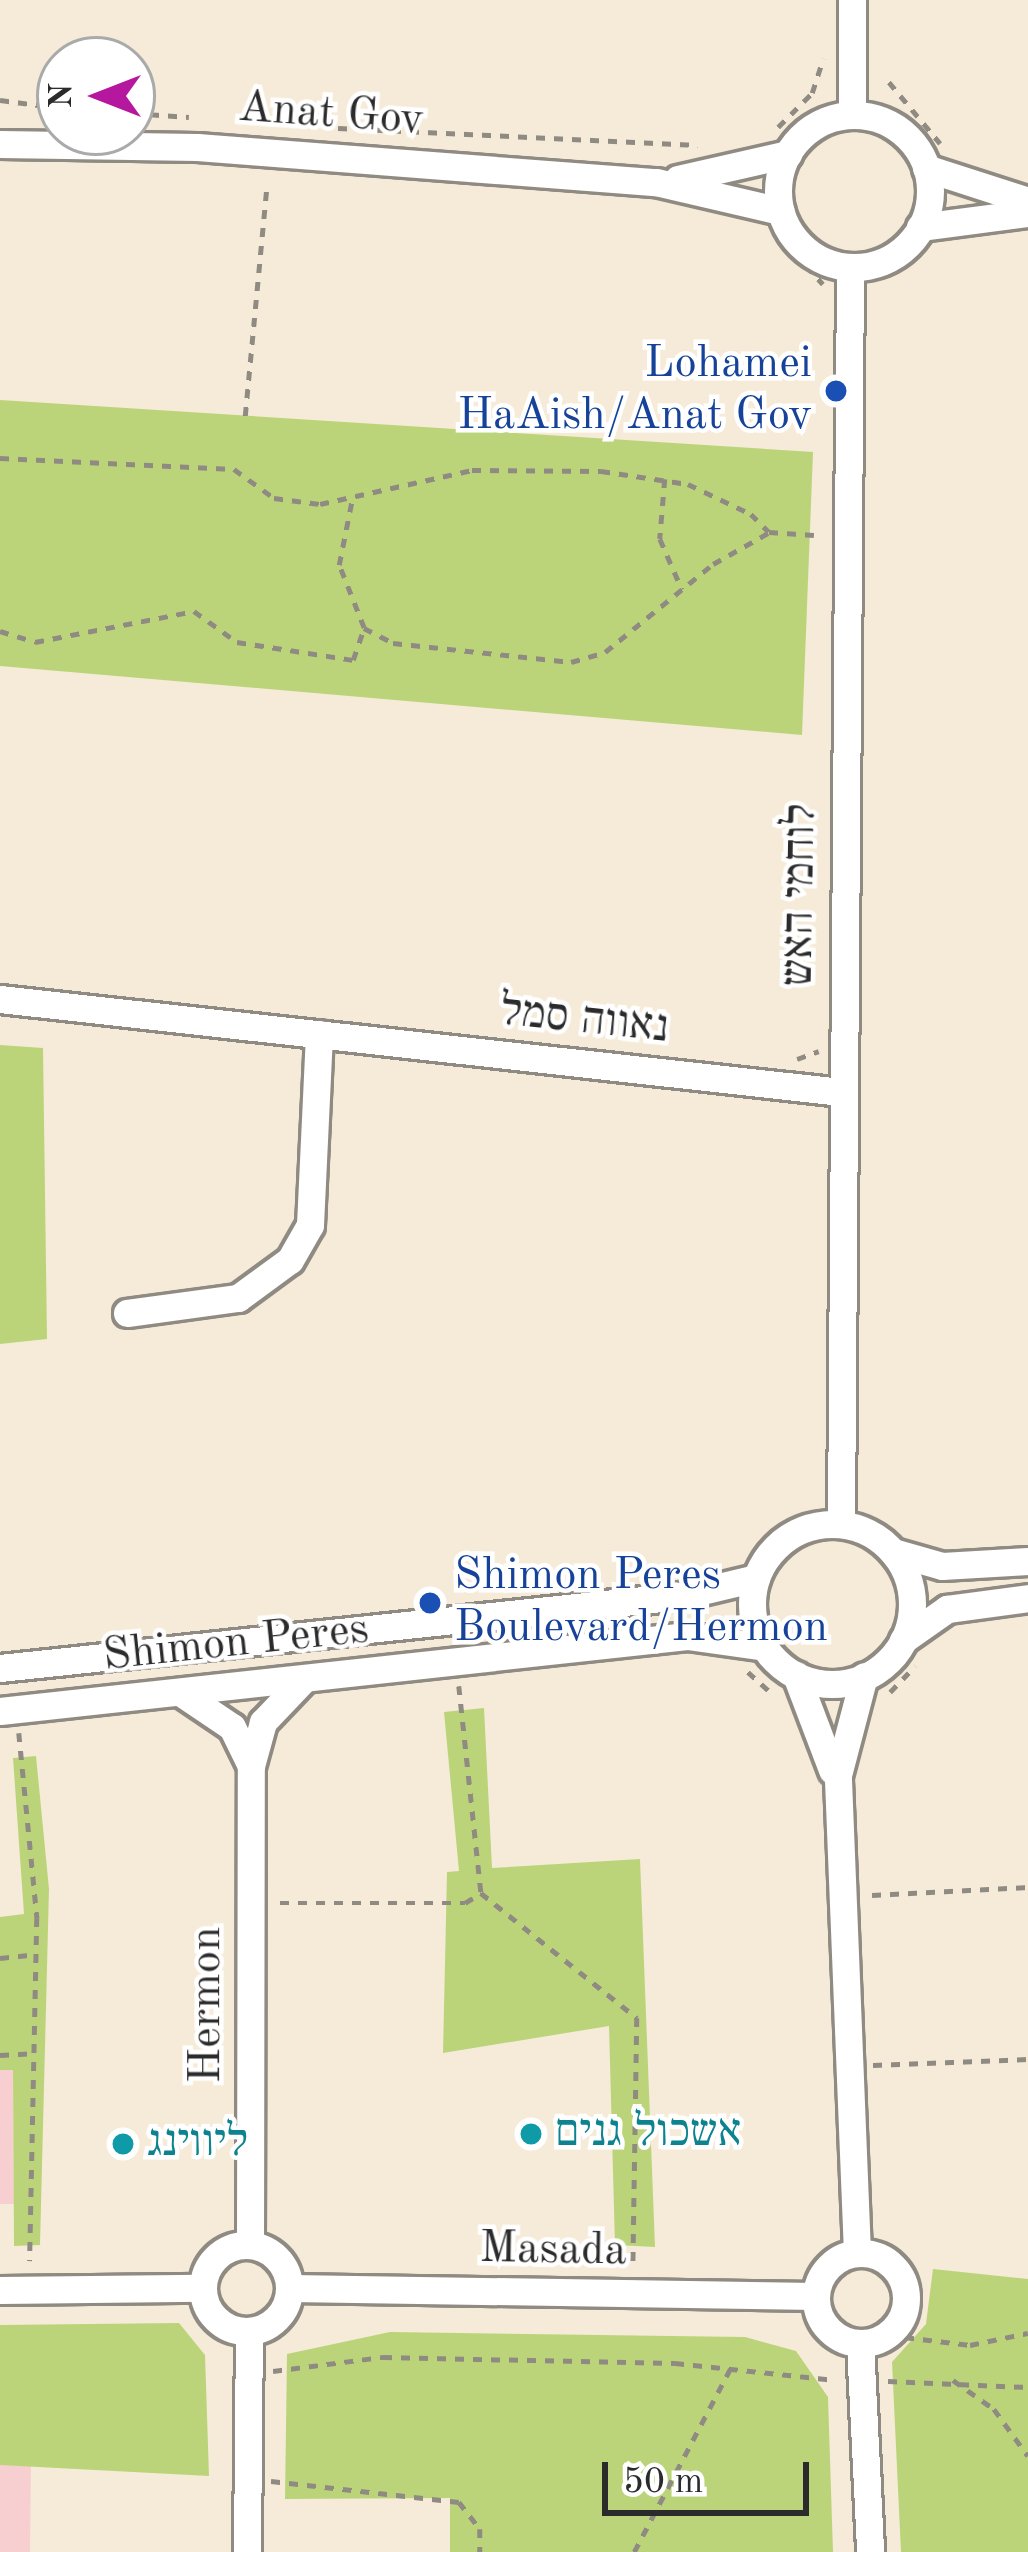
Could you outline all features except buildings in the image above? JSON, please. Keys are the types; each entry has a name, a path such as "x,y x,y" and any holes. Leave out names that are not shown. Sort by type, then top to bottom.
{"street":[{"path":"851,114 852,0"},
{"path":"937,158 930,202 920,227 888,260 850,267 800,244 777,219 779,143 851,114 893,125 937,158 1028,201"},
{"name":"Anat Gov","path":"656,182 779,143"},
{"name":"Anat Gov","path":"0,144 197,148 656,182 777,219"},
{"path":"920,227 1028,213"},
{"name":"לוחמי האש","path":"842,1524 841,1092 850,267"},
{"name":"נאווה סמל","path":"0,999 841,1092"},
{"path":"127,1313 238,1298 290,1260 310,1225 319,1034"},
{"path":"839,1791 796,1675 765,1647 752,1615 756,1578 797,1531 842,1524 893,1552 942,1566 1028,1561"},
{"path":"893,1552 910,1586 912,1650"},
{"name":"Shimon Peres","path":"0,1668 681,1596 756,1578"},
{"path":"796,1675 828,1684 864,1676 912,1650 947,1609 1028,1598"},
{"name":"Shimon Peres","path":"12,1718 305,1679 454,1680 687,1636 765,1647"},
{"path":"857,2253 839,1791 851,1706 864,1676"},
{"name":"Hermon","path":"250,2244 251,1766 262,1722 305,1679"},
{"path":"181,1693 232,1727 251,1766"},
{"path":"250,2244 283,2264 290,2288 273,2322 249,2331 222,2324 203,2288 222,2252 250,2244"},
{"path":"871,2552 862,2382 873,2339 904,2312 903,2283 885,2260 857,2253 833,2262 815,2296 828,2329 873,2339"},
{"path":"11,2283 203,2288"},
{"name":"Masada","path":"290,2288 815,2296"},
{"path":"248,2552 249,2331"}],"path":[{"path":"779,143 820,78"},
{"path":"890,82 937,158"},
{"path":"0,100 36,105"},
{"path":"156,115 200,118"},
{"path":"336,128 640,148 719,143"},
{"path":"245,416 267,185"},
{"path":"777,219 829,290"},
{"path":"0,458 234,469 274,498 352,500 472,470 664,479 726,499 769,532 814,535"},
{"path":"664,479 660,539 682,589"},
{"path":"0,631 35,642 194,611 237,642 353,660 364,628 339,565 352,500"},
{"path":"364,628 393,643 572,662 605,652 682,589 769,532"},
{"path":"775,1063 827,1044"},
{"path":"851,1706 880,1702 912,1650"},
{"path":"733,1662 794,1713 812,1711"},
{"path":"482,1686 454,1680 481,1893 637,2018 633,2294"},
{"path":"12,1718 40,1731"},
{"path":"0,1735 12,1718"},
{"path":"11,2283 34,2053 36,1954 12,1718"},
{"path":"843,1897 1028,1887"},
{"path":"251,1903 464,1903 481,1893"},
{"path":"0,1958 36,1954"},
{"path":"0,2055 34,2053"},
{"path":"850,2066 1028,2059"},
{"path":"873,2339 970,2345 1028,2333"},
{"path":"249,2372 383,2357 730,2369 862,2382 951,2379 1028,2387"},
{"path":"634,2552 730,2369"},
{"path":"951,2379 994,2409 1028,2456"},
{"path":"248,2478 460,2502 480,2529 480,2552"}],"shaded area":[{"path":"13,2069 14,2204 0,2204 0,2070"},
{"path":"31,2460 30,2552 0,2552 0,2465"}],"green space":[{"path":"0,400 813,452 802,735 0,666"},
{"path":"0,1045 43,1048 47,1339 0,1344"},
{"path":"484,1708 492,1868 640,1859 655,2247 615,2245 609,2026 443,2053 447,1872 459,1871 444,1712"},
{"path":"36,1756 49,1889 40,2245 14,2246 13,2070 0,2070 0,1917 24,1914 13,1758"},
{"path":"933,2269 1028,2279 1028,2552 901,2552 892,2362 926,2324"},
{"path":"179,2323 205,2355 209,2476 0,2465 0,2325"},
{"path":"390,2332 745,2337 796,2351 828,2397 833,2552 450,2552 450,2498 285,2499 287,2354"}],"place":[{"name":"Lohamei HaAish/Anat Gov","path":"836,391"},
{"name":"Shimon Peres Boulevard/Hermon","path":"430,1603"},
{"name":"אשכול גנים","path":"531,2134"},
{"name":"ליווינג","path":"123,2144"}]}
